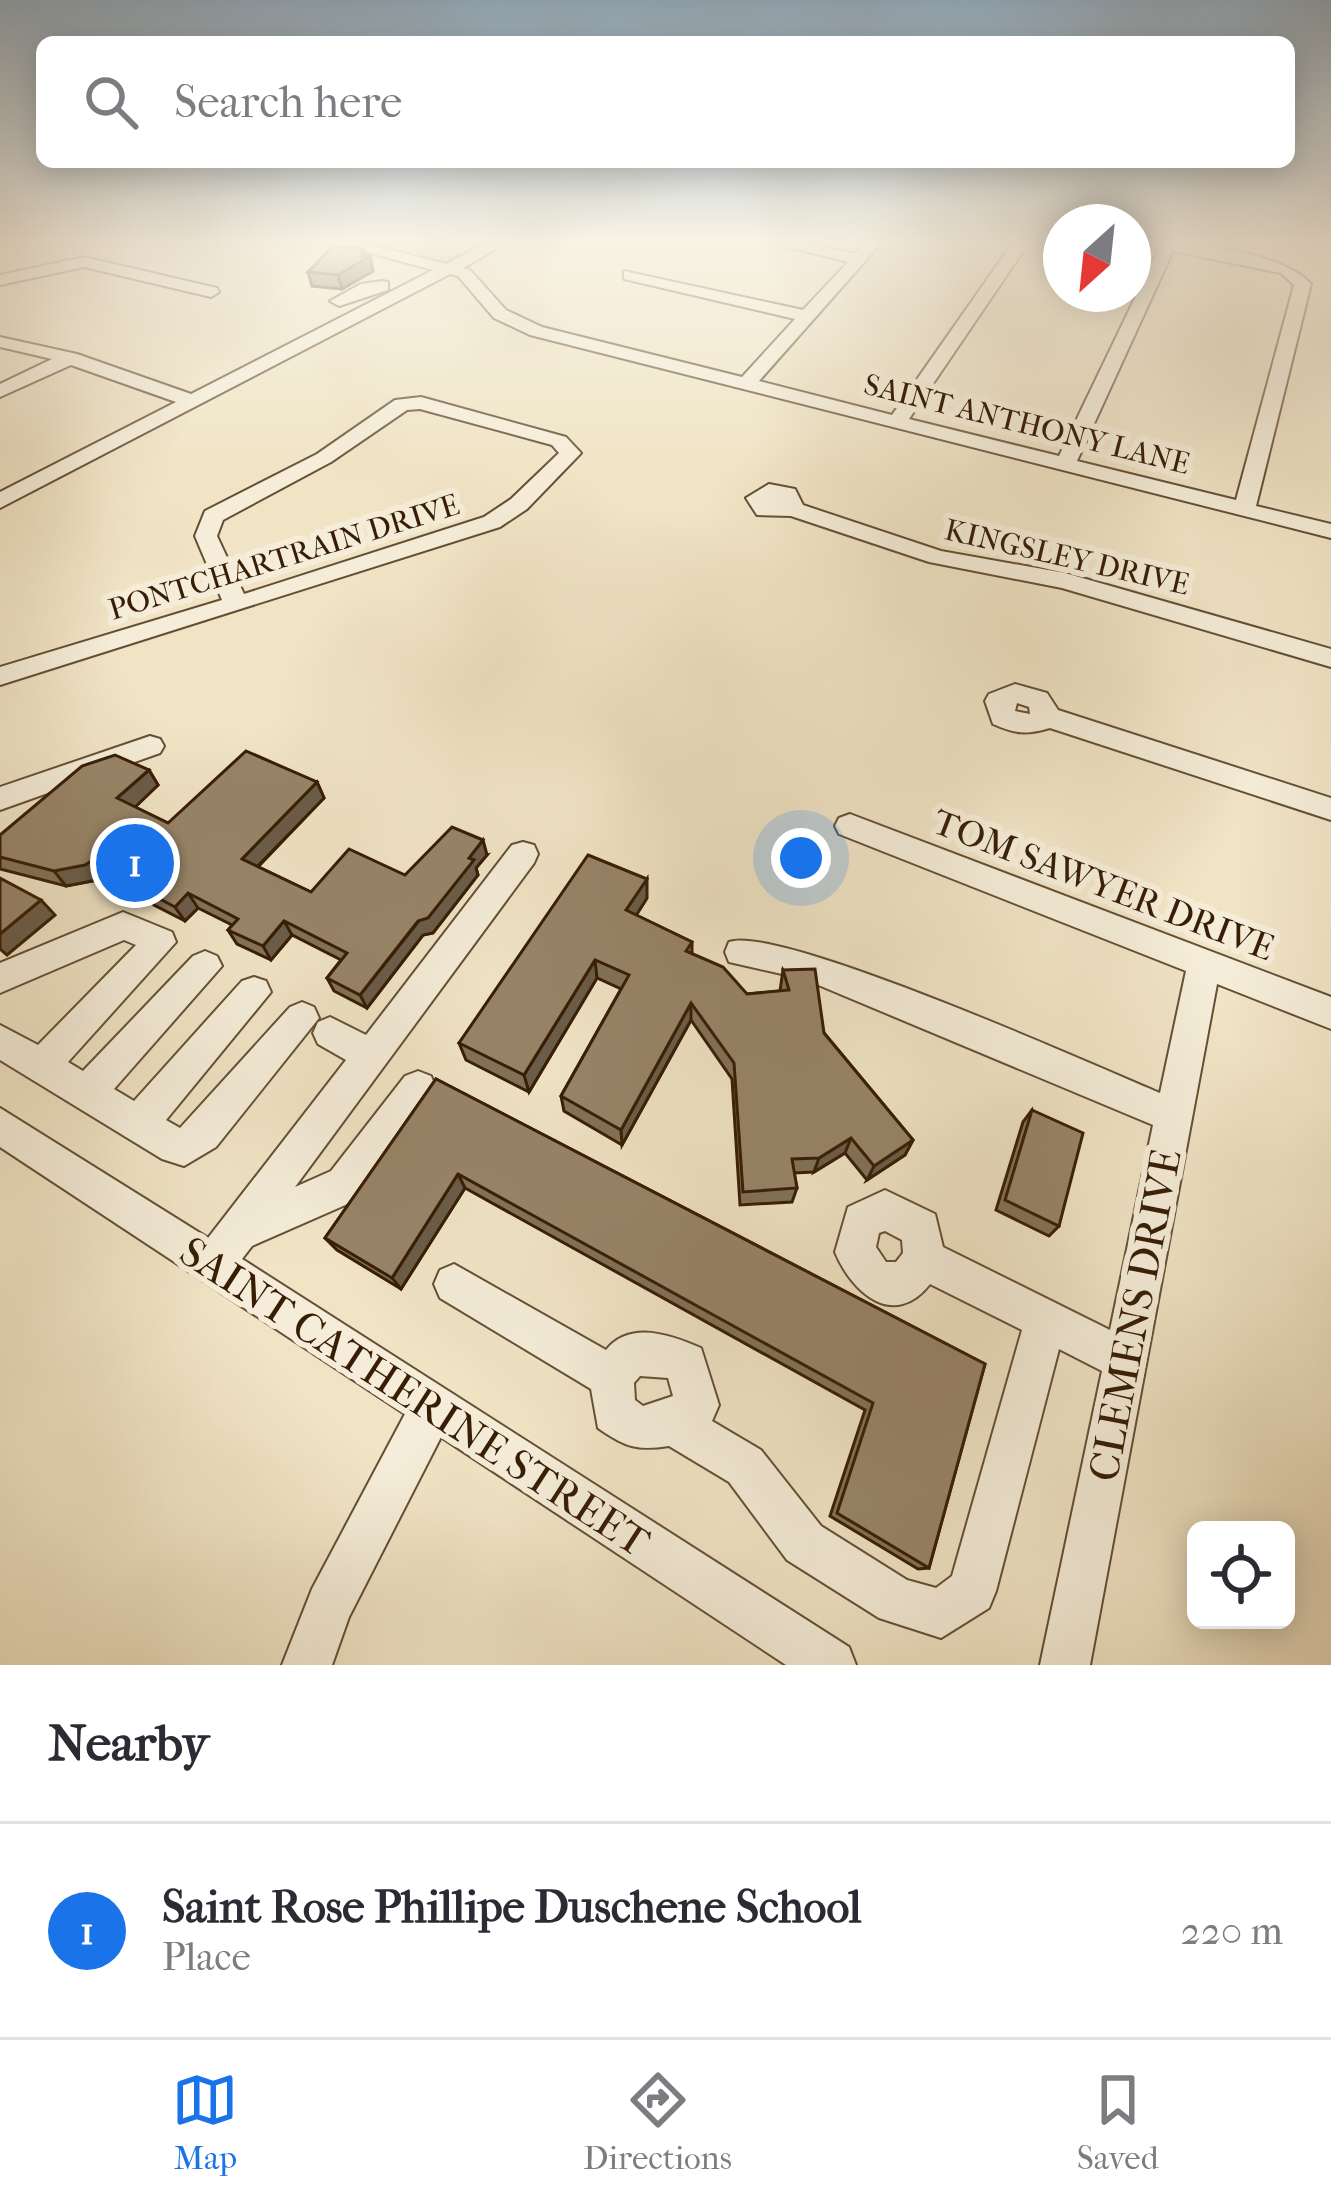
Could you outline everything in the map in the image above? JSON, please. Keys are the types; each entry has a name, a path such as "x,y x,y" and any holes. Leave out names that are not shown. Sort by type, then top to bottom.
{"street":[{"path":"0,501 340,319"},
{"name":"SAINT ANTHONY LANE","path":"510,319 536,331 1331,532"},
{"path":"746,383 804,319"},
{"path":"897,422 969,319"},
{"path":"1065,464 1129,319"},
{"path":"1244,510 1294,319"},
{"path":"0,342 70,358 192,401"},
{"path":"0,391 70,358"},
{"name":"PONTCHARTRAIN DRIVE","path":"0,675 236,604 492,522 571,453 559,441 421,403 394,407 325,458 213,516 206,536 236,604"},
{"name":"KINGSLEY DRIVE","path":"791,508 937,557 1065,581 1331,658"},
{"path":"1045,716 1331,809"},
{"path":"0,799 150,746"},
{"name":"TOM SAWYER DRIVE","path":"850,826 1331,1013"},
{"path":"226,1248 523,854"},
{"path":"0,978 123,926 153,938 41,1066"},
{"path":"740,952 807,965 1174,1116"},
{"name":"CLEMENS DRIVE","path":"1065,1665 1204,964"},
{"path":"87,1093 205,966"},
{"path":"138,1124 254,992"},
{"path":"0,1041 175,1146 194,1142 316,1025 371,1056"},
{"path":"226,1248 345,1185 418,1088"},
{"name":"SAINT CATHERINE STREET","path":"0,1126 226,1248 433,1408 831,1665"},
{"path":"924,1259 1125,1360"},
{"path":"454,1283 613,1377"},
{"path":"674,1423 745,1466 804,1543 896,1601 941,1614 972,1591 1046,1320"},
{"path":"630,1354 663,1355 686,1363 697,1406 674,1423 638,1429 614,1412 613,1377 630,1354"},
{"path":"307,1665 339,1586 433,1408"}],"building":[{"path":"246,751 317,782 242,859 311,892 349,849 405,875 452,827 483,840 469,858 474,860 428,918 418,921 360,995 327,978 347,953 284,921 263,946 228,930 238,919 188,893 175,907 143,890 156,877 106,852 85,865 54,871 0,857 0,835 82,766 115,755 149,770 117,798 168,823"},
{"path":"588,855 647,879 626,910 692,942 686,951 723,967 747,994 789,990 783,970 815,969 824,1033 913,1140 874,1166 851,1138 819,1158 792,1159 797,1188 743,1192 734,1063 691,1003 621,1130 561,1096 629,975 595,960 524,1075 459,1043"},
{"path":"0,878 41,900 0,934"},
{"path":"436,1079 985,1364 929,1568 837,1513 873,1403 458,1174 392,1278 325,1238"},
{"path":"1032,1110 1083,1133 1059,1226 1005,1200"}],"place":[{"name":"Saint Rose Phillipe Duschene School","path":"135,863"}]}
